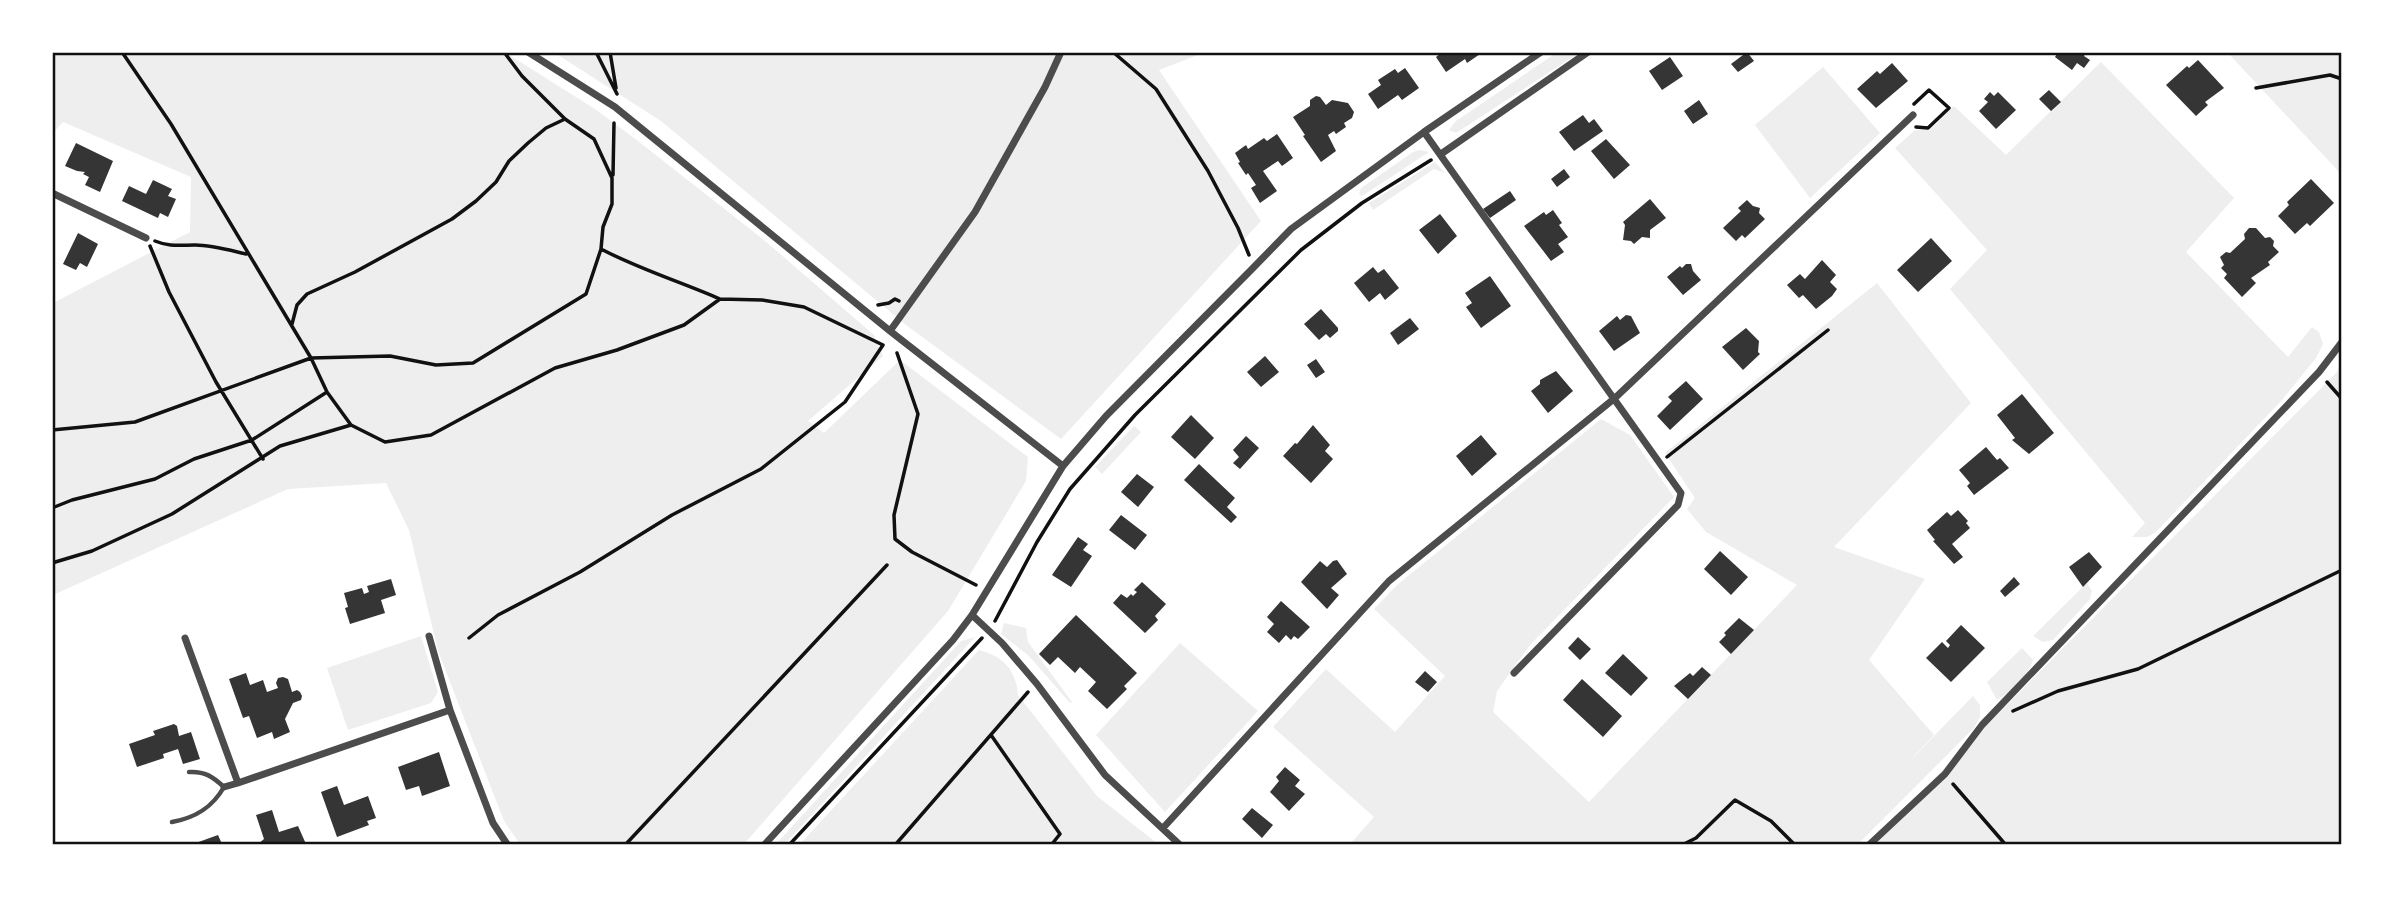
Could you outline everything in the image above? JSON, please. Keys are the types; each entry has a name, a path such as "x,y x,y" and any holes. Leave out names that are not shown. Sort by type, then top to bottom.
{"street":[{"path":"528,52 615,107 890,331 1063,466"},
{"path":"890,331 975,212 1045,87 1061,52"},
{"path":"765,845 939,656 972,615 1063,466 1106,416 1291,229 1424,132 1541,52"},
{"path":"1441,154 1588,52"},
{"path":"1163,828 1389,581 1615,398 1913,115"},
{"path":"1424,132 1680,489 1678,505 1514,673"},
{"path":"52,193 146,238"},
{"path":"1870,845 1945,774 1982,724 2319,372 2342,342"},
{"path":"972,615 1002,643 1037,684 1105,775 1179,845"},
{"path":"429,636 450,710 493,823 507,845"},
{"path":"185,638 238,783"},
{"path":"224,788 450,710"}],"lane":[{"path":"172,822 188,820 201,812 215,802 224,788 205,773 189,772"}],"path":[{"path":"122,52 171,124 247,254 292,324 312,358 327,392 351,425 385,442 431,435 555,368 684,325 720,299"},
{"path":"504,52 522,76 565,119 594,139 612,178"},
{"path":"596,52 617,92"},
{"path":"52,430 135,422 312,358 390,356 436,365 473,363 586,294 601,249 603,227 612,204 617,92 610,52"},
{"path":"1114,52 1156,89 1186,134 1228,207 1251,259"},
{"path":"2256,88 2330,75 2342,79"},
{"path":"1902,126 1898,118 1929,90 1949,108 1928,128 1912,127"},
{"path":"292,324 297,305 307,293 355,272 452,219 496,182 509,162 528,143 546,128 565,119"},
{"path":"993,625 1037,542 1070,489 1135,415 1301,250 1362,203 1441,154"},
{"path":"146,238 166,246 196,245 247,254"},
{"path":"146,238 169,292 221,390 262,458"},
{"path":"601,249 624,261 720,299 762,300 804,307 883,345"},
{"path":"856,303 862,298 880,305 895,299 907,307"},
{"path":"1660,463 1828,330"},
{"path":"469,638 498,615 580,572 672,515 761,469 845,402 890,331"},
{"path":"890,331 918,414 894,515 895,538 912,552 987,591"},
{"path":"2319,372 2342,399"},
{"path":"52,508 155,479 194,459 252,440 327,392"},
{"path":"52,563 92,551 172,514 280,446 351,425"},
{"path":"626,845 887,565"},
{"path":"2008,713 2058,691 2138,669 2342,570"},
{"path":"790,845 981,639"},
{"path":"896,845 990,734 1037,684"},
{"path":"990,734 1060,834 1052,845"},
{"path":"1945,774 2005,845"},
{"path":"1684,845 1696,838 1735,800 1771,821 1794,845"}],"shaded area":[{"path":"52,53 506,53 595,109 638,141 764,240 874,335 883,356 808,421 824,433 900,360 1028,457 1026,481 948,611 744,844 520,844 504,821 438,651 409,530 386,483 288,489 53,595 53,303 190,232 191,177 63,122 53,133"},
{"path":"555,53 1203,53 1159,70 1261,221 1061,439 906,325 661,121"},
{"path":"1556,53 1579,53 1456,133 1449,130 1456,121"},
{"path":"2228,53 2341,53 2341,174"},
{"path":"2101,62 2234,198 2186,252 2288,357 2312,327 2319,332 2323,344 2316,358 2282,400 2155,533 2147,537 2132,537 2145,523 1950,289 1987,250 1895,148 1915,130 1930,130 1954,106 2006,155"},
{"path":"1823,67 1880,133 1810,198 1755,125"},
{"path":"1413,152 1429,152 1362,196 1359,194 1361,188"},
{"path":"1435,162 1445,173 1434,169 1373,210 1369,203"},
{"path":"1877,283 1971,403 1834,547 1925,579 1869,660 1934,735 1894,777 1973,696 1980,705 1980,717 1974,728 1858,844 1350,844 1374,817 1273,727 1326,669 1395,732 1445,676 1374,609 1397,585 1601,419 1630,435 1674,497 1530,645 1497,691 1493,712 1589,802 1797,585 1706,532 1687,509 1695,498 1665,453"},
{"path":"2341,363 2341,844 1869,844 2337,372"},
{"path":"1134,426 1141,432 1102,474 1095,467"},
{"path":"2087,583 2092,591 2090,599 2053,640 2043,642 2033,636"},
{"path":"1004,623 1026,628 1028,642 1072,702 1070,703 1029,656 1001,634"},
{"path":"421,636 438,692 431,703 348,730 327,668"},
{"path":"975,637 785,844 776,844 961,641"},
{"path":"1180,643 1258,711 1165,812 1096,735"},
{"path":"2022,648 2033,660 2031,666 2019,683 1997,700 1987,682"},
{"path":"979,650 995,656 1011,671 1018,695 1097,796 1158,844 800,844"}],"building":[{"path":"1442,52 1483,52 1467,63 1465,59 1446,72 1436,57"},
{"path":"1747,52 1754,61 1738,72 1731,64"},
{"path":"2058,52 2086,52 2084,56 2090,60 2084,68 2077,63 2072,70 2055,57"},
{"path":"1670,57 1683,76 1662,90 1649,71"},
{"path":"2198,60 2224,88 2205,102 2208,105 2196,116 2166,85"},
{"path":"1892,63 1908,81 1876,108 1857,89 1877,71 1880,74"},
{"path":"1405,68 1419,88 1402,100 1398,95 1378,109 1368,94 1381,85 1378,80 1395,69 1398,73"},
{"path":"2049,90 2061,102 2051,111 2039,99"},
{"path":"1990,92 1994,96 1998,92 2016,110 1996,129 1979,111 1988,102 1984,99"},
{"path":"1316,96 1326,105 1332,100 1348,103 1354,112 1352,118 1344,123 1346,127 1336,134 1334,131 1328,135 1336,151 1321,162 1293,117 1310,106 1310,100"},
{"path":"1699,100 1708,114 1693,124 1684,111"},
{"path":"1583,115 1589,123 1594,119 1603,131 1574,151 1559,132"},
{"path":"1277,134 1293,158 1282,166 1278,161 1263,171 1277,191 1260,203 1251,188 1256,185 1238,163 1240,162 1235,153 1246,145 1248,149 1264,138 1267,141"},
{"path":"1606,139 1630,165 1614,179 1591,151"},
{"path":"76,143 113,161 100,192 85,185 89,177 83,174 85,172 65,166"},
{"path":"1564,169 1570,177 1557,187 1551,179"},
{"path":"2311,179 2334,203 2310,226 2307,223 2295,234 2278,216 2289,205 2287,202"},
{"path":"153,180 172,189 168,196 176,199 168,217 160,213 158,218 122,201 129,186 146,194"},
{"path":"1510,191 1516,200 1490,218 1483,209"},
{"path":"1650,199 1666,218 1650,230 1650,238 1642,237 1634,244 1623,240 1623,222"},
{"path":"1747,200 1760,208 1759,213 1765,219 1745,238 1742,235 1736,241 1723,228 1741,211 1738,208"},
{"path":"1553,210 1568,237 1558,244 1564,252 1551,261 1524,226 1544,212 1546,215"},
{"path":"1440,214 1457,236 1438,254 1419,230"},
{"path":"2249,228 2256,228 2265,238 2270,237 2279,252 2268,262 2270,265 2251,278 2256,283 2242,297 2224,278 2227,274 2221,268 2224,265 2220,257 2226,252 2230,253 2245,239 2244,234"},
{"path":"78,233 98,244 87,267 80,263 76,270 63,264"},
{"path":"1931,238 1952,261 1918,292 1897,270"},
{"path":"1822,260 1836,275 1830,282 1837,289 1816,309 1803,295 1799,298 1787,285 1800,274 1805,279"},
{"path":"1686,264 1691,264 1701,280 1683,295 1667,277"},
{"path":"1373,267 1378,273 1384,269 1399,288 1385,300 1380,293 1369,302 1354,283"},
{"path":"1490,276 1511,306 1481,328 1466,307 1472,303 1465,293"},
{"path":"1321,309 1338,331 1330,338 1326,334 1319,340 1304,324"},
{"path":"1626,315 1631,316 1640,333 1614,351 1599,331 1617,316 1620,320"},
{"path":"1410,318 1419,329 1398,345 1390,333"},
{"path":"1746,328 1759,341 1760,354 1743,370 1722,347"},
{"path":"1265,356 1279,372 1261,387 1247,372"},
{"path":"1316,359 1325,372 1316,378 1307,365"},
{"path":"1556,371 1573,391 1548,413 1531,391 1540,384 1540,380"},
{"path":"1686,381 1703,399 1670,430 1657,416 1672,401 1668,397"},
{"path":"2022,394 2054,433 2029,454 2012,440 2015,438 1997,415"},
{"path":"1191,415 1214,438 1195,459 1171,437"},
{"path":"1313,425 1330,445 1325,451 1333,459 1311,483 1283,456"},
{"path":"1481,435 1497,454 1472,476 1456,456"},
{"path":"1246,436 1259,448 1240,469 1233,463 1239,457 1233,450"},
{"path":"1986,447 1997,460 2000,458 2009,468 1974,495 1967,486 1970,483 1959,470"},
{"path":"1199,464 1235,498 1227,507 1237,517 1231,523 1184,480"},
{"path":"1137,474 1154,487 1138,507 1121,492"},
{"path":"1958,510 1968,521 1966,523 1970,528 1952,544 1963,557 1954,564 1933,541 1935,540 1927,530 1947,512 1951,516"},
{"path":"1121,515 1147,535 1135,550 1109,530"},
{"path":"1078,537 1088,544 1083,550 1092,556 1071,587 1052,575"},
{"path":"1720,551 1748,577 1731,595 1704,569"},
{"path":"2089,552 2102,567 2083,587 2069,567"},
{"path":"1337,560 1347,574 1331,588 1339,595 1327,609 1301,582 1320,561 1327,567"},
{"path":"2014,577 2020,584 2005,597 2000,591"},
{"path":"391,579 396,595 381,600 385,613 350,624 344,593 362,588 364,594 369,592 367,586"},
{"path":"1142,582 1166,604 1155,616 1158,620 1145,633 1113,603 1121,594 1127,598 1131,594 1133,596 1137,592 1134,590"},
{"path":"1281,601 1310,627 1298,639 1294,636 1291,640 1286,635 1279,643 1267,632 1274,624 1267,617"},
{"path":"1076,615 1137,673 1124,686 1127,689 1107,709 1088,691 1096,682 1080,667 1075,673 1058,657 1050,665 1039,654"},
{"path":"1739,618 1754,630 1731,654 1719,642"},
{"path":"1961,625 1985,648 1951,682 1926,658 1942,642 1948,648 1950,645 1946,641"},
{"path":"1578,637 1591,649 1580,660 1568,648"},
{"path":"1623,654 1648,678 1631,696 1605,673"},
{"path":"1702,667 1711,675 1688,699 1674,686 1690,673 1693,676"},
{"path":"1425,671 1437,682 1428,692 1415,682"},
{"path":"246,673 250,685 263,680 267,692 278,688 278,678 283,677 288,679 292,692 300,692 301,700 293,703 285,719 290,732 274,739 272,732 257,738 249,716 243,718 229,679"},
{"path":"1582,679 1622,716 1603,737 1563,700"},
{"path":"174,724 179,736 191,732 200,759 183,764 178,749 163,754 164,758 137,767 129,744 155,735 153,731"},
{"path":"439,752 450,786 422,796 419,786 406,790 398,767"},
{"path":"1285,767 1300,780 1295,786 1305,794 1289,811 1270,792 1279,781 1276,777"},
{"path":"337,786 344,805 368,796 376,818 367,821 369,825 337,837 321,792"},
{"path":"1252,808 1273,825 1262,838 1242,819"},
{"path":"272,810 279,832 298,826 306,844 258,844 264,839 256,815"},
{"path":"218,835 222,844 193,844"}]}
